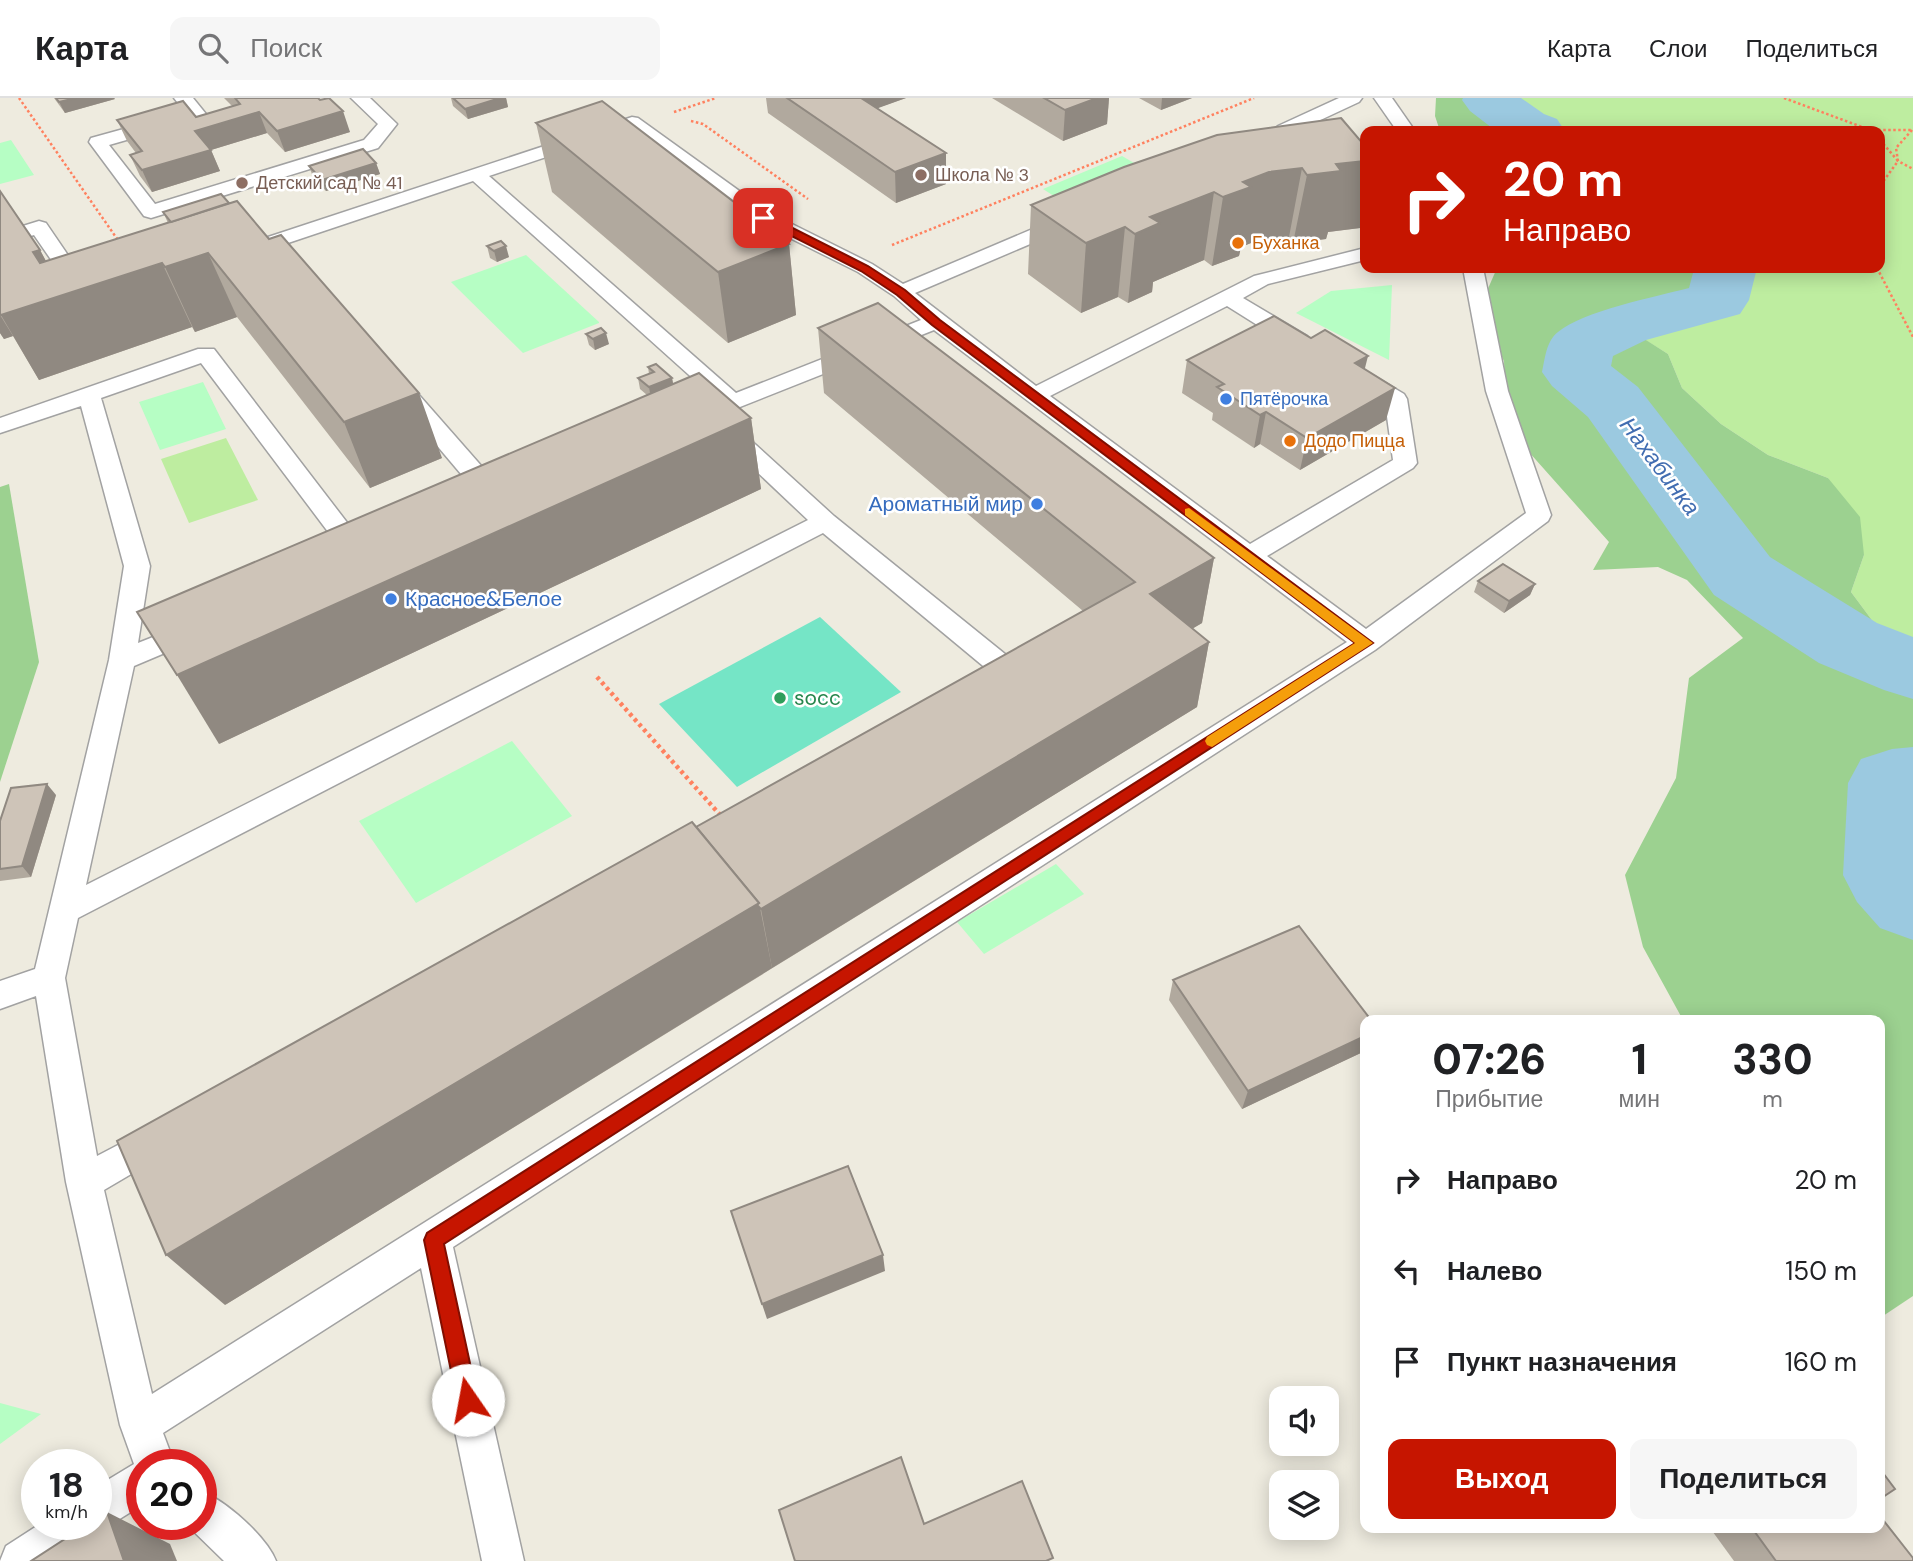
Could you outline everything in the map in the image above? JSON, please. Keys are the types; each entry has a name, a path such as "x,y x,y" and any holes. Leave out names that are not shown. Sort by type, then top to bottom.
{"lane":[{"path":"183,98 197,114 98,142 151,212 371,144 388,124 360,98"},
{"path":"1353,98 1278,132 1360,167"},
{"path":"1383,98 1403,126"},
{"path":"248,250 632,122 763,218 864,268 901,292 1034,396 1366,643"},
{"path":"476,174 734,403"},
{"path":"901,292 1083,215"},
{"path":"0,239 39,227 90,303 103,298"},
{"path":"275,241 293,262"},
{"path":"1034,396 1261,280 1360,255"},
{"path":"140,1425 1366,643 1539,515 1497,391 1474,273"},
{"path":"1227,297 1317,352"},
{"path":"682,424 936,322"},
{"path":"0,426 206,354 363,559"},
{"path":"1249,556 1405,463 1396,400 1340,365"},
{"path":"391,377 498,502"},
{"path":"89,395 137,566 122,660 49,978 84,1182 140,1425 149,1449"},
{"path":"707,413 825,522 1010,673"},
{"path":"473,512 522,491"},
{"path":"64,911 825,522"},
{"path":"337,569 387,548"},
{"path":"122,660 223,618"},
{"path":"0,995 49,978"},
{"path":"84,1182 181,1127"},
{"path":"433,1240 503,1561"},
{"path":"217,1526 255,1561"},
{"path":"21,1561 53,1540"}],"path":[{"path":"716,98 668,114 703,124 813,203"},
{"path":"864,268 880,250 1254,98"},
{"path":"1784,98 1857,126"},
{"path":"1885,131 1912,130"},
{"path":"1885,179 1898,161 1896,148 1912,130"},
{"path":"1885,147 1898,161 1913,169"},
{"path":"1880,273 1913,337"},
{"path":"573,650 724,820"}],"green space":[{"path":"1436,98 1492,98 1490,101 1524,126 1438,126 1435,116"},
{"path":"1913,98 1913,654 1886,639 1851,592 1864,555 1828,478 1768,455 1721,424 1682,388 1668,354 1623,326 1717,300 1725,273 1885,273 1885,126 1524,126 1489,100"},
{"path":"11,140 34,175 0,184 0,143"},
{"path":"1122,156 1148,171 1068,205 1043,189"},
{"path":"526,255 599,323 523,353 451,282"},
{"path":"1495,273 1725,273 1717,300 1624,326 1668,354 1682,388 1721,424 1768,455 1828,478 1860,517 1864,555 1851,592 1886,639 1913,654 1913,1296 1885,1315 1885,1015 1680,1015 1643,947 1625,875 1676,778 1689,678 1743,638 1687,580 1658,567 1593,570 1609,542 1520,442 1505,395 1504,361 1488,330 1483,300"},
{"path":"1392,285 1389,360 1296,313 1331,291"},
{"path":"203,382 226,429 160,450 139,402"},
{"path":"226,438 258,500 189,523 161,459"},
{"path":"9,484 39,662 0,782 0,487"},
{"name":"socc","path":"820,617 901,692 737,787 659,704"},
{"path":"512,741 572,816 416,903 359,821"},
{"path":"1056,864 1084,894 984,954 957,922"},
{"path":"0,1403 41,1414 0,1444"}],"building":[{"path":"56,98 76,98 59,102"},
{"path":"235,98 329,98 343,111 277,131 259,112 195,131 211,150 142,170 130,155 142,151 117,120 183,101 196,117 240,104"},
{"path":"453,98 500,98 465,109"},
{"path":"787,98 861,98 946,153 895,172"},
{"path":"1044,98 1097,98 1065,110"},
{"path":"602,101 789,244 718,272 536,123"},
{"path":"1341,118 1360,140 1360,162 1336,164 1341,171 1307,175 1302,168 1269,172 1243,182 1251,187 1223,197 1214,192 1150,217 1160,223 1135,234 1125,227 1086,243 1031,205 1124,167 1217,135"},
{"path":"363,149 376,163 322,180 309,166"},
{"path":"0,191 40,250 33,252 40,263 237,201 269,239 281,235 419,393 344,422 208,253 165,267 162,263 1,315"},
{"path":"221,194 229,203 171,222 163,212"},
{"path":"501,241 506,246 494,251 487,246"},
{"path":"878,303 1214,558 1150,594 1209,642 761,909 757,905 759,903 696,827 1135,582 818,328"},
{"path":"1274,316 1311,338 1325,330 1368,356 1355,363 1395,388 1307,438 1266,412 1260,415 1217,387 1224,384 1187,360"},
{"path":"601,328 606,333 593,339 586,334"},
{"path":"656,364 672,378 649,387 638,378 654,372 648,367"},
{"path":"699,373 751,418 177,675 137,612"},
{"path":"1503,564 1535,584 1509,601 1478,581"},
{"path":"47,784 22,866 0,869 0,821 11,788"},
{"path":"692,822 759,903 166,1255 117,1141"},
{"path":"1299,926 1367,1015 1360,1015 1360,1038 1248,1091 1173,980"},
{"path":"848,1166 883,1255 762,1304 731,1211"},
{"path":"901,1457 924,1524 1022,1481 1053,1558 1046,1561 795,1561 779,1510"},
{"path":"1885,1476 1895,1489 1885,1496"},
{"path":"1885,1522 1913,1558 1913,1561 1776,1561 1756,1533 1885,1533"},
{"path":"112,1526 124,1561 31,1561 63,1540 112,1540"}],"waterway":[{"name":"Нахабинка","path":"1492,98 1489,100 1524,126"},
{"name":"Нахабинка","path":"1725,273 1717,300 1623,326 1581,346 1576,372 1613,402 1742,576 1848,643 1913,669"},
{"name":"Нахабинка","path":"1913,781 1892,783 1890,875 1913,901"}],"slow traffic":[{"path":"1189,512 1366,643 1212,741"}],"place":[{"name":"Школа № 3","path":"921,175"},
{"name":"Детский сад № 41","path":"242,183"},
{"name":"Буханка","path":"1238,243"},
{"name":"Пятёрочка","path":"1226,399"},
{"name":"Додо Пицца","path":"1290,441"},
{"name":"Ароматный мир","path":"1037,504"},
{"name":"Красное&Белое","path":"391,599"},
{"name":"socc","path":"780,698"}],"route":[{"path":"468,1400 433,1240 1366,643 936,322 901,292 864,268 763,218"}]}
